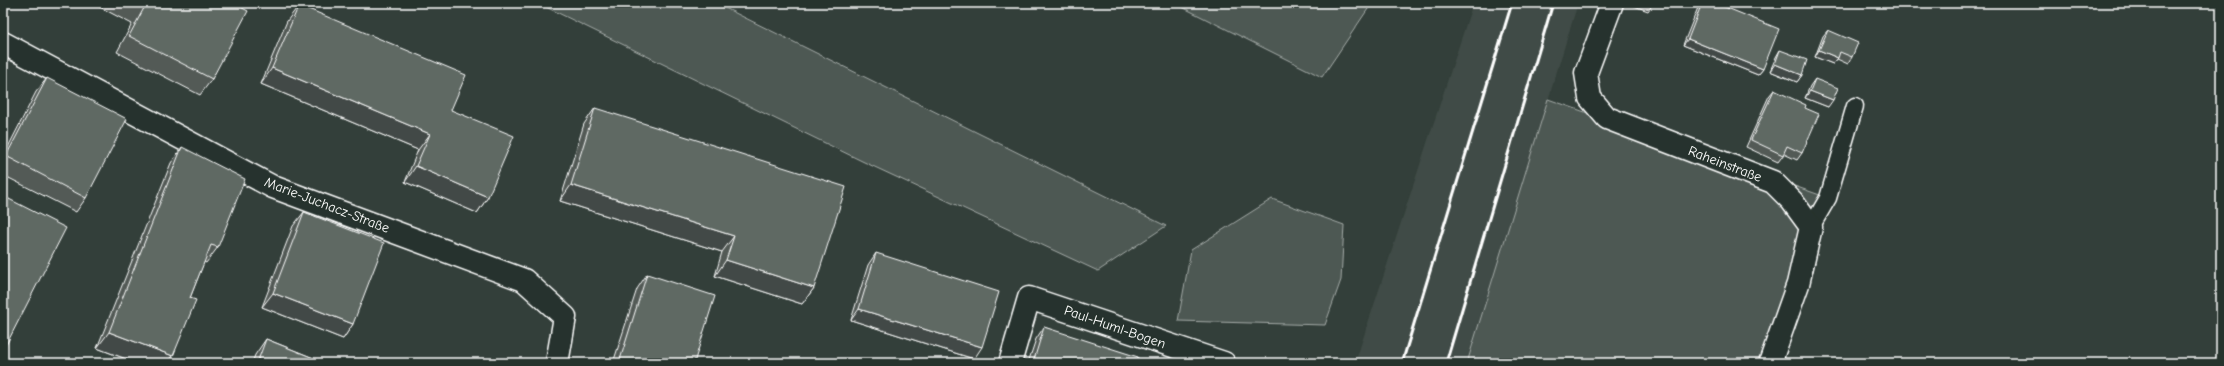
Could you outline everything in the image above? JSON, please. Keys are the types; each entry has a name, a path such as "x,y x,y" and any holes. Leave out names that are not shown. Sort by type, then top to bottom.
{"street":[{"name":"Raheinstraße","path":"1612,3 1586,73 1590,98 1607,118 1773,182 1792,201 1811,228"},
{"name":"Marie-Juchacz-Straße","path":"3,43 273,187 524,280 565,317 557,363"},
{"path":"1770,363 1798,284 1811,228"},
{"name":"Paul-Huml-Bogen","path":"1010,363 1029,298 1224,363"}],"lane":[{"path":"1811,228 1828,198 1855,106"}],"shaded area":[{"path":"534,3 715,3 1166,226 1098,271 864,162 548,8"},
{"path":"1174,3 1372,3 1322,77"},
{"path":"1473,3 1578,3 1467,363 1355,363"},
{"path":"1548,99 1834,200 1808,242 1771,363 1467,363"},
{"path":"1272,199 1344,225 1341,280 1325,325 1178,321 1191,250"}],"building":[{"path":"134,3 233,3 248,11 212,79 129,36 144,8"},
{"path":"1702,3 1715,3 1779,29 1763,69 1688,39"},
{"path":"299,5 466,75 451,110 514,136 488,197 416,166 430,134 272,68"},
{"path":"1828,30 1858,43 1852,57 1840,52 1838,58 1819,50"},
{"path":"1780,50 1807,60 1802,75 1775,64"},
{"path":"47,78 127,119 86,198 6,156"},
{"path":"1815,79 1838,88 1833,100 1810,91"},
{"path":"1774,90 1806,105 1805,108 1819,114 1802,153 1787,146 1783,155 1751,140"},
{"path":"595,108 846,187 814,288 726,260 734,236 571,185"},
{"path":"182,147 245,179 218,247 211,245 190,298 196,300 173,356 109,332"},
{"path":"3,196 66,228 3,351"},
{"path":"304,212 384,243 353,324 273,293"},
{"path":"876,253 999,292 982,347 859,309"},
{"path":"647,274 715,296 694,363 619,363"},
{"path":"1044,327 1138,357 1136,363 1033,363"},
{"path":"266,339 326,363 257,363"}],"railway":[{"path":"1402,363 1512,3"},
{"path":"1446,363 1553,3"}]}
